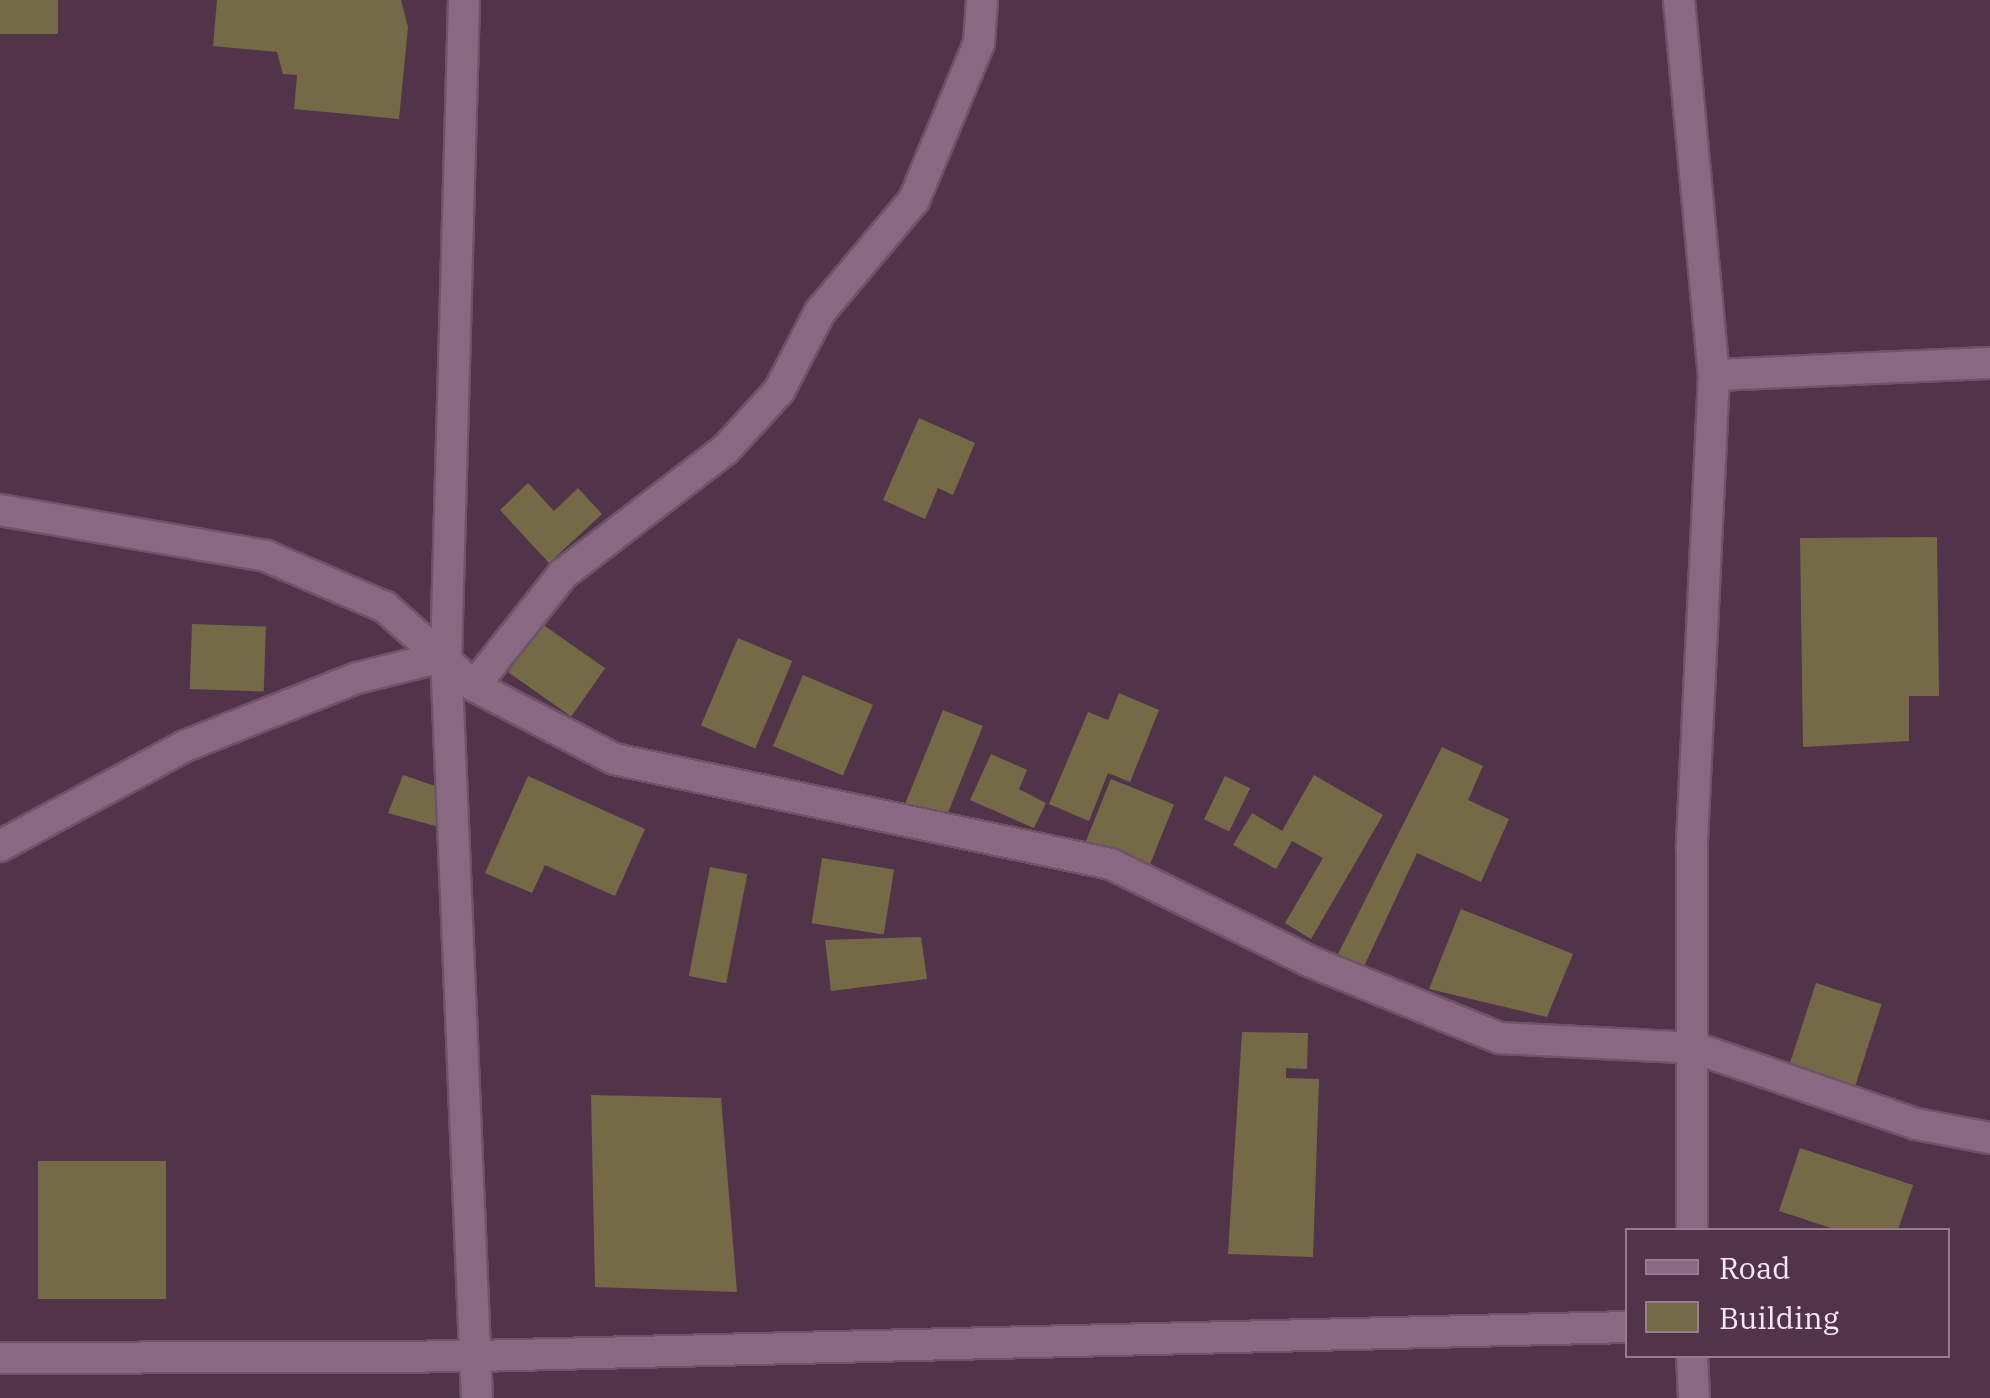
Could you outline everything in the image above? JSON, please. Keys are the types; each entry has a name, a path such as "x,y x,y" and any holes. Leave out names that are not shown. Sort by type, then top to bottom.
{"street":[{"path":"464,0 446,656 477,1398"},
{"path":"474,686 563,574 726,449 779,391 820,312 914,200 979,43 982,0"},
{"path":"1679,0 1714,375 1692,847 1692,1228"},
{"path":"1714,375 1990,363"},
{"path":"0,510 266,556 385,607 446,656 474,686 614,759 1111,864 1309,961 1500,1038 1695,1048 1916,1124 1990,1138"},
{"path":"0,846 185,746 356,678 446,656"},
{"path":"0,1358 476,1356 1625,1327"},
{"path":"1692,1358 1694,1398"}],"building":[{"path":"0,0 58,0 58,34 0,34"},
{"path":"217,0 401,0 408,27 399,119 294,109 297,75 283,74 277,52 213,46"},
{"path":"919,418 975,443 953,495 938,488 925,519 883,500"},
{"path":"528,483 554,511 578,488 602,514 549,563 500,510"},
{"path":"1937,537 1939,696 1909,696 1909,741 1803,747 1800,538"},
{"path":"192,624 266,627 264,692 190,689"},
{"path":"542,624 605,668 571,716 508,672"},
{"path":"738,638 792,661 755,749 701,725"},
{"path":"803,675 873,705 843,776 773,746"},
{"path":"1119,693 1159,710 1130,782 1108,773 1089,821 1049,804 1088,712 1108,720"},
{"path":"943,710 983,726 943,824 903,808"},
{"path":"1442,747 1483,766 1468,800 1509,819 1481,882 1417,853 1359,977 1333,964"},
{"path":"991,754 1027,770 1019,789 1046,803 1034,828 970,800"},
{"path":"403,775 444,789 446,829 388,813"},
{"path":"1314,775 1383,815 1311,939 1285,923 1323,858 1292,841 1276,869 1233,845 1252,813 1282,831"},
{"path":"528,776 645,829 615,896 545,865 532,893 485,873"},
{"path":"1225,776 1250,788 1229,831 1204,819"},
{"path":"1111,779 1174,804 1148,868 1085,843"},
{"path":"822,858 894,869 884,935 812,923"},
{"path":"710,867 747,874 726,983 689,976"},
{"path":"1461,909 1573,954 1547,1017 1429,989"},
{"path":"921,937 927,979 831,991 825,940"},
{"path":"1816,983 1882,1004 1853,1093 1787,1071"},
{"path":"1242,1032 1308,1033 1307,1069 1286,1068 1286,1078 1319,1079 1313,1257 1228,1254"},
{"path":"591,1095 721,1098 737,1292 595,1287"},
{"path":"1800,1148 1913,1185 1899,1228 1831,1228 1779,1211"},
{"path":"38,1161 166,1161 166,1299 38,1299"}]}
